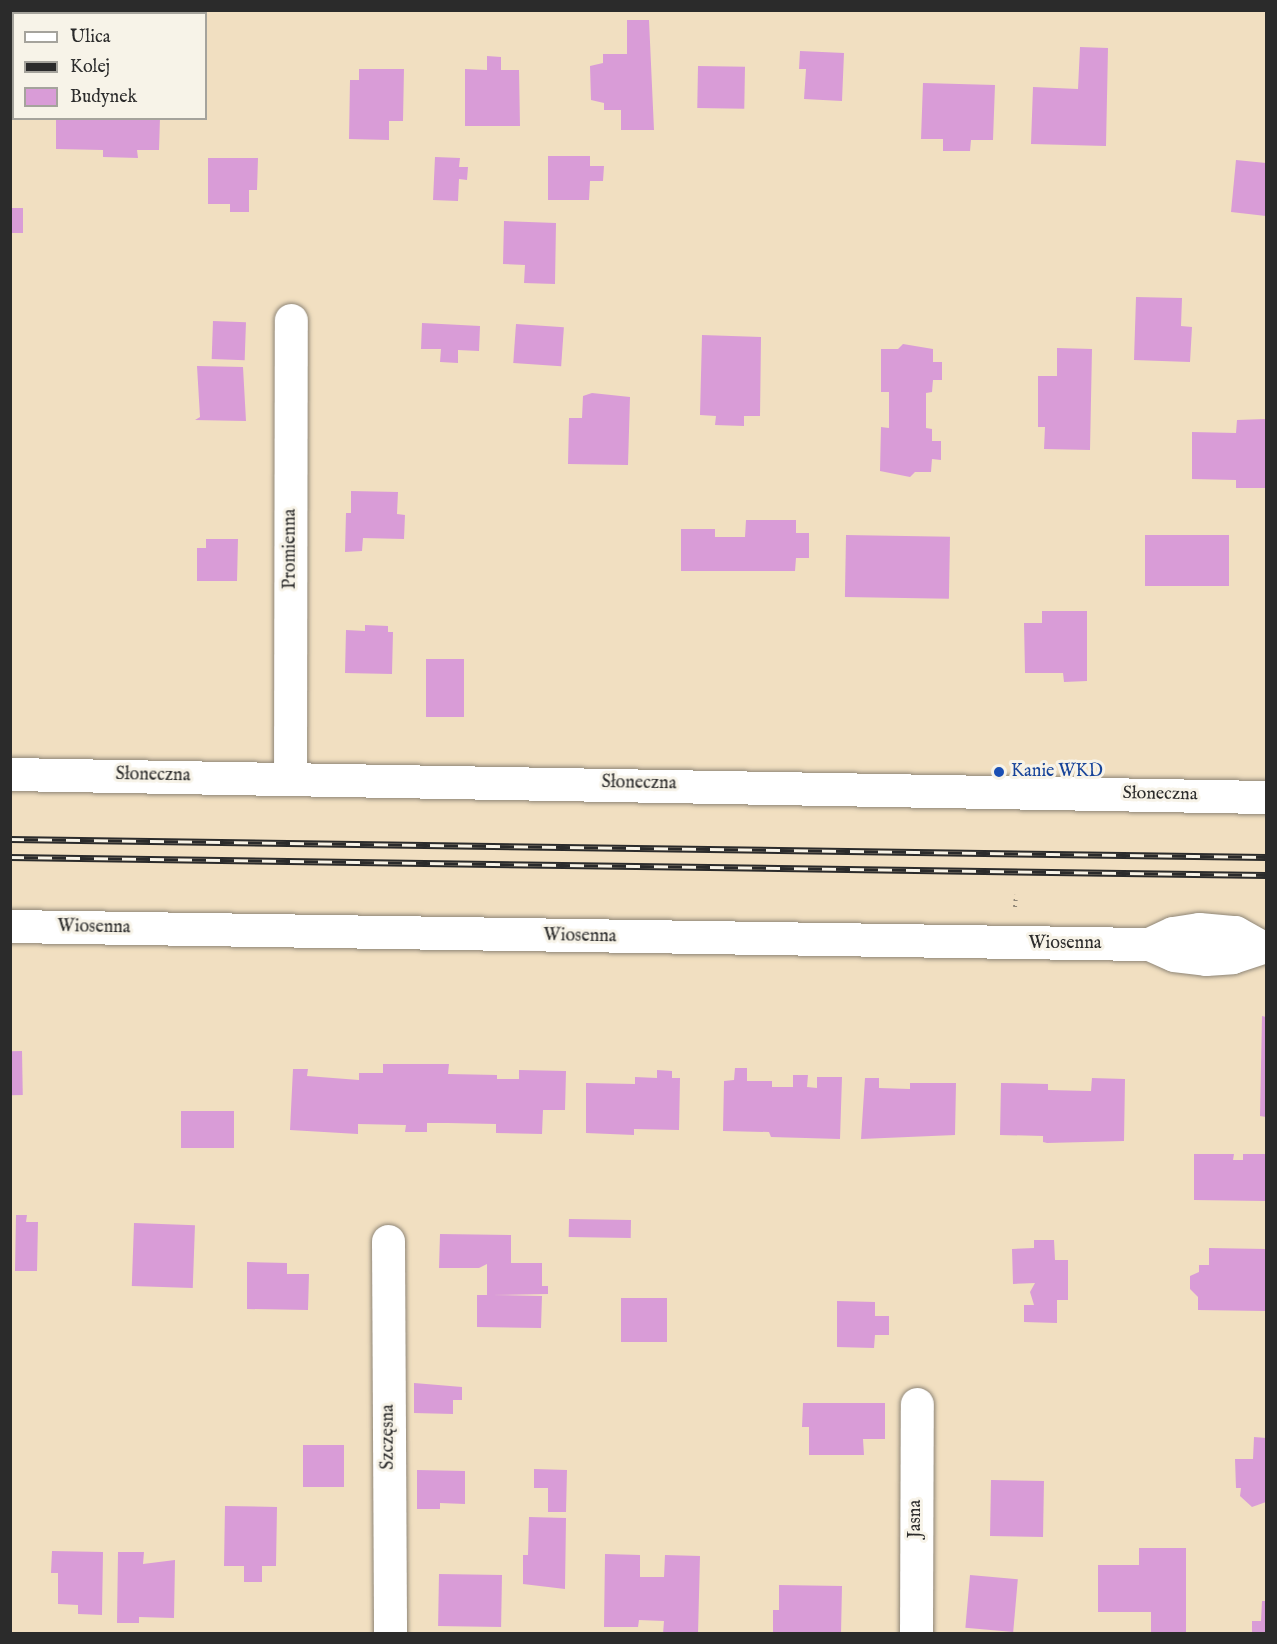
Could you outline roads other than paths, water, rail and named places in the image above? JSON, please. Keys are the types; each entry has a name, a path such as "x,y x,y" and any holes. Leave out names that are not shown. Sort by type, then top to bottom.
{"street":[{"name":"Promienna","path":"290,778 291,320"},
{"name":"Słoneczna","path":"10,774 1266,797"},
{"name":"Wiosenna","path":"10,926 1149,944 1173,933 1199,929 1235,932 1263,946"},
{"name":"Szczęsna","path":"388,1241 390,1634"},
{"name":"Jasna","path":"916,1634 917,1404"}],"railway":[{"path":"10,839 1266,857"},
{"path":"10,857 1266,875"}],"place":[{"name":"Kanie WKD","path":"999,772"}]}
